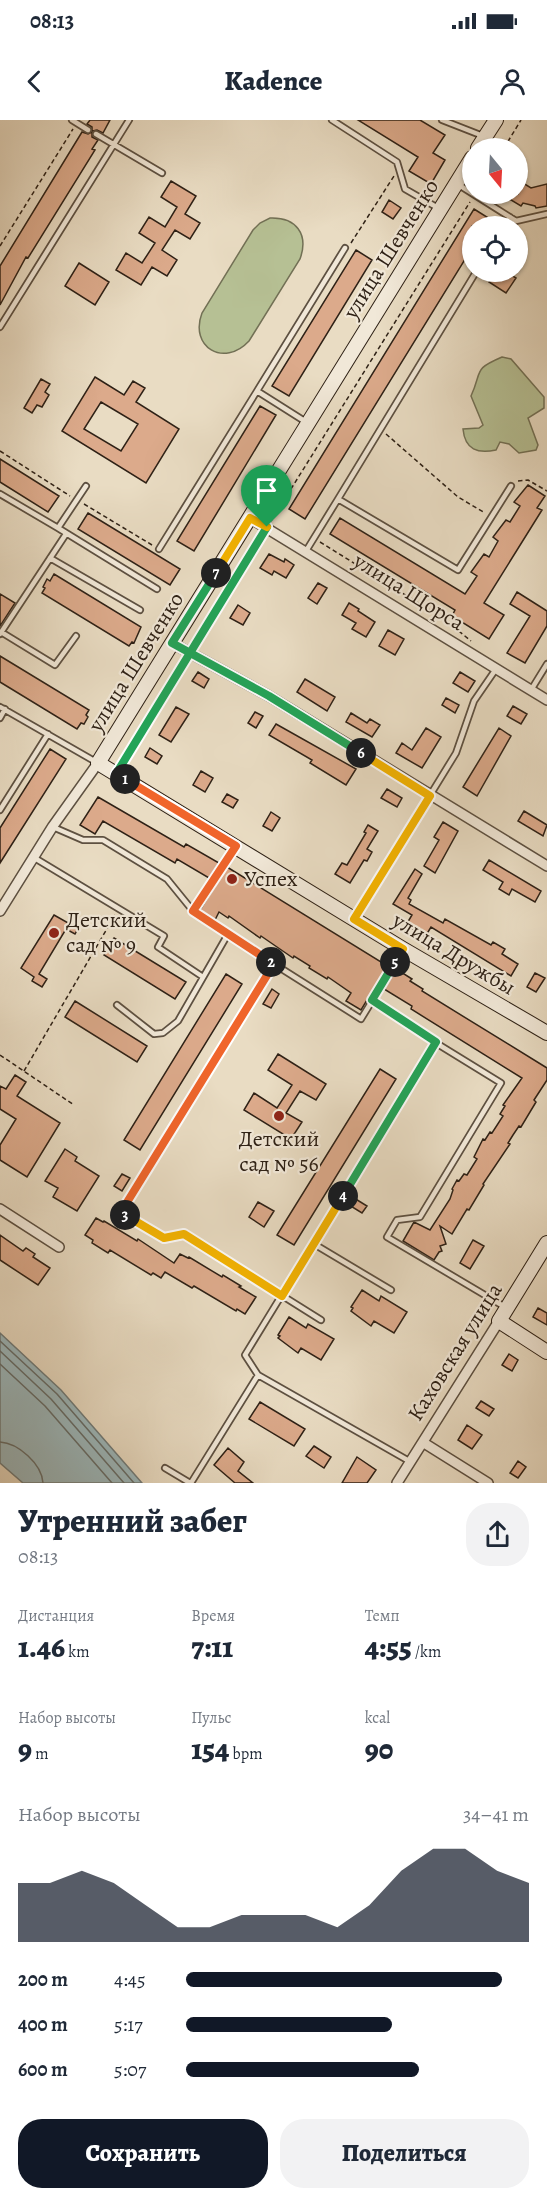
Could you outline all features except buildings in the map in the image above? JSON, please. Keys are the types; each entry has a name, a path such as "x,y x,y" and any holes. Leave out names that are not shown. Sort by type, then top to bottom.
{"street":[{"path":"485,138 496,120"},
{"name":"улица Шевченко","path":"0,911 53,826 98,763 462,174"},
{"name":"улица Щорса","path":"250,518 547,700"},
{"path":"172,643 269,696 547,867"},
{"name":"улица Дружбы","path":"98,763 403,949 547,1033"},
{"path":"0,1209 59,1247"},
{"name":"Каховская улица","path":"397,1483 547,1243"},
{"path":"499,1322 547,1352"},
{"path":"424,1443 488,1483"}],"lane":[{"path":"0,327 129,120"},
{"path":"332,120 398,162 405,189 440,210"},
{"path":"442,120 476,138"},
{"path":"74,121 88,130"},
{"path":"96,134 162,173"},
{"path":"456,183 462,187"},
{"path":"489,204 508,216"},
{"path":"528,218 547,214"},
{"path":"159,549 345,248"},
{"path":"306,552 470,282"},
{"path":"257,391 309,423"},
{"path":"58,528 86,486"},
{"path":"338,499 458,570 511,486"},
{"path":"0,494 157,589"},
{"path":"66,534 1,633 55,665 76,636"},
{"path":"51,558 140,610"},
{"path":"531,690 547,664"},
{"path":"354,919 456,753 474,701 496,669"},
{"path":"0,717 2,708"},
{"name":"улица Дружбы","path":"2,708 98,763"},
{"path":"0,810 48,734"},
{"path":"53,826 83,840 103,840 167,879 193,911 361,1019 403,949"},
{"path":"193,911 236,846"},
{"path":"33,857 164,936 158,947 203,977"},
{"path":"117,1005 154,1034 163,1033 178,1021 228,934"},
{"path":"274,964 121,1212 164,1238 184,1234 321,1320"},
{"path":"372,1000 501,1083 420,1217 396,1220 387,1237 507,1308"},
{"path":"410,1461 258,1375 245,1355 436,1042"},
{"path":"314,1244 391,1290"},
{"path":"165,1468 190,1483 258,1375"}],"path":[{"path":"510,138 521,120"},
{"path":"0,246 74,121"},
{"path":"345,248 349,250 352,241 399,168"},
{"path":"116,774 267,527 469,204"},
{"path":"380,429 458,497 491,517"},
{"path":"0,451 159,549"},
{"path":"511,486 516,481 528,480 547,491"},
{"path":"314,538 444,620 475,644"},
{"path":"24,1071 119,909"},
{"path":"0,1054 74,1105"}],"green space":[{"path":"270,218 287,220 298,229 303,242 300,259 249,341 229,353 211,350 200,336 199,325 202,313 253,230"},
{"path":"502,357 511,359 544,397 544,408 528,418 538,445 536,450 519,453 509,444 500,442 496,450 478,451 466,442 463,429 479,428 483,425 471,396 480,372 486,365"}],"water":[{"path":"0,1333 61,1390 142,1483 23,1483 0,1463"}],"place":[{"name":"Успех","path":"232,879"},
{"name":"Детский сад № 9","path":"54,933"},
{"name":"Детский сад № 56","path":"279,1116"}],"route":[{"path":"267,527 190,652 116,774 236,846 193,911 274,964 121,1212 164,1238 184,1234 282,1296 436,1042 372,1000 403,949 354,919 430,796 269,696 190,652 172,643 250,518 267,527"}]}
